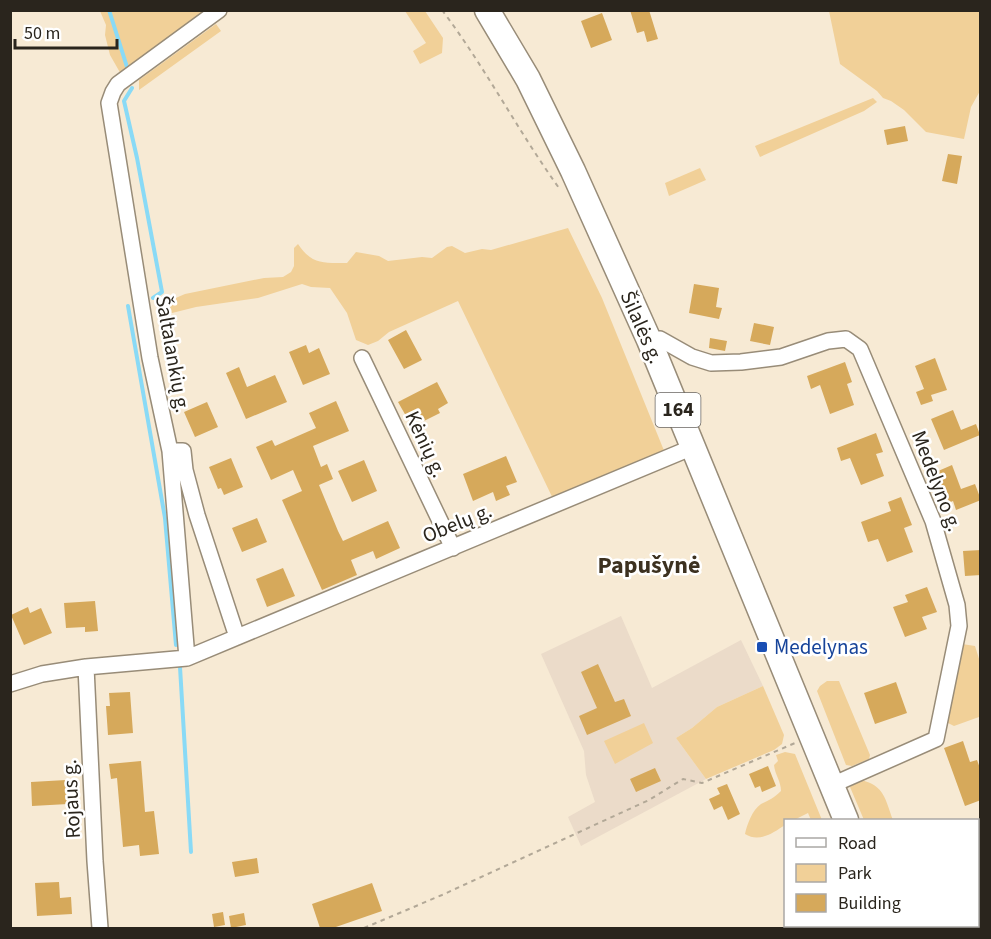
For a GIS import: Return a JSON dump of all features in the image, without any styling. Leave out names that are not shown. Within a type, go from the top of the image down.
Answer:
[{"type":"main road","name":"Šilalės g.","points":[[487,10],[528,79],[573,171],[649,340],[693,447],[799,738],[832,785],[846,819]]},
{"type":"street","name":"Šaltalankių g.","points":[[187,658],[170,451],[150,358],[109,103],[118,84],[219,10]]},
{"type":"street","name":"Medelyno g.","points":[[649,340],[660,339],[692,357],[719,363],[781,357],[828,341],[846,339],[860,350],[933,521],[957,605],[959,626],[936,739],[832,785]]},
{"type":"street","name":"Kėnių g.","points":[[362,358],[453,548]]},
{"type":"street","name":"Obelų g.","points":[[187,658],[693,447]]},
{"type":"street","points":[[170,451],[183,450],[185,470],[197,515],[237,637]]},
{"type":"street","points":[[10,684],[42,674],[86,667],[187,658]]},
{"type":"street","name":"Rojaus g.","points":[[86,667],[100,928]]},
{"type":"path","points":[[442,10],[493,86],[528,145],[559,188]]},
{"type":"path","points":[[363,928],[453,890],[639,805],[683,779],[702,783],[799,738]]},
{"type":"shaded area","points":[[621,616],[652,688],[741,640],[763,686],[717,707],[676,738],[706,779],[581,846],[568,817],[595,802],[586,775],[584,751],[541,654]]},
{"type":"green space","points":[[100,11],[211,11],[122,76],[110,55],[105,35],[106,25]]},
{"type":"green space","points":[[405,11],[425,11],[443,38],[442,53],[420,64],[413,51],[426,43]]},
{"type":"green space","points":[[829,11],[980,11],[980,91],[971,107],[964,139],[926,132],[904,110],[883,98],[840,64]]},
{"type":"green space","points":[[216,24],[221,31],[139,90],[139,80]]},
{"type":"green space","points":[[873,98],[877,102],[864,111],[760,157],[755,146]]},
{"type":"green space","points":[[700,168],[706,180],[669,196],[665,183]]},
{"type":"green space","points":[[568,228],[602,298],[667,458],[556,505],[458,301],[389,332],[378,341],[368,345],[356,340],[347,313],[330,288],[302,284],[258,298],[172,313],[165,312],[164,303],[185,294],[264,278],[283,277],[291,272],[294,266],[294,248],[298,244],[308,256],[325,263],[347,263],[356,252],[379,256],[388,261],[432,258],[452,246],[465,253],[482,249],[491,250]]},
{"type":"green space","points":[[962,644],[975,646],[980,662],[980,714],[979,717],[954,726],[946,722]]},
{"type":"green space","points":[[827,681],[839,681],[870,755],[869,759],[852,766],[846,765],[817,691]]},
{"type":"green space","points":[[763,686],[784,735],[782,744],[774,750],[706,779],[676,738],[717,707]]},
{"type":"green space","points":[[644,723],[653,743],[615,764],[604,741]]},
{"type":"green space","points":[[785,752],[795,754],[822,819],[811,819],[808,813],[796,819],[784,819],[784,826],[776,831],[766,836],[750,837],[745,834],[755,810],[781,791],[774,765],[778,761],[776,755]]},
{"type":"green space","points":[[861,780],[875,786],[883,794],[893,819],[864,819],[850,787]]},
{"type":"green space","points":[[980,873],[980,928],[927,928],[979,927]]},
{"type":"building","points":[[630,10],[649,10],[658,39],[647,42],[644,31],[637,33]]},
{"type":"building","points":[[602,13],[612,40],[591,48],[581,21]]},
{"type":"building","points":[[905,126],[908,141],[887,145],[884,130]]},
{"type":"building","points":[[948,154],[962,156],[957,184],[942,181]]},
{"type":"building","points":[[694,284],[719,288],[716,307],[722,308],[719,319],[689,313]]},
{"type":"building","points":[[754,323],[774,327],[770,345],[750,341]]},
{"type":"building","points":[[406,330],[422,360],[404,369],[388,340]]},
{"type":"building","points":[[710,338],[727,341],[725,351],[709,348]]},
{"type":"building","points":[[306,345],[309,353],[319,348],[330,374],[303,385],[289,352]]},
{"type":"building","points":[[935,358],[947,390],[931,395],[933,401],[921,405],[916,392],[924,389],[915,366]]},
{"type":"building","points":[[845,362],[852,382],[847,384],[854,405],[830,414],[820,385],[811,389],[807,376]]},
{"type":"building","points":[[239,367],[247,387],[275,375],[287,402],[246,419],[226,373]]},
{"type":"building","points":[[437,382],[448,403],[438,409],[440,413],[422,422],[420,418],[410,423],[398,402]]},
{"type":"building","points":[[336,401],[349,431],[313,446],[321,467],[327,464],[333,479],[319,485],[338,531],[343,541],[388,521],[400,548],[376,559],[373,551],[351,560],[357,575],[322,590],[282,500],[302,491],[293,470],[271,480],[256,447],[272,440],[275,446],[316,428],[309,413]]},
{"type":"building","points":[[207,402],[218,427],[195,437],[184,412]]},
{"type":"building","points":[[953,410],[961,430],[976,424],[980,435],[944,450],[931,419]]},
{"type":"building","points":[[876,433],[883,452],[876,454],[884,476],[861,485],[850,458],[841,461],[837,448]]},
{"type":"building","points":[[506,456],[517,482],[506,486],[510,495],[496,501],[493,492],[473,501],[463,474]]},
{"type":"building","points":[[231,458],[243,487],[224,495],[221,488],[218,489],[209,467]]},
{"type":"building","points":[[364,460],[377,491],[352,502],[338,471]]},
{"type":"building","points":[[952,465],[961,489],[975,484],[981,500],[956,510],[953,501],[941,506],[929,475]]},
{"type":"building","points":[[901,497],[912,525],[904,528],[913,552],[887,562],[878,539],[868,542],[861,522],[891,511],[888,502]]},
{"type":"building","points":[[257,518],[267,542],[242,552],[232,528]]},
{"type":"building","points":[[981,550],[981,575],[965,576],[963,551]]},
{"type":"building","points":[[283,568],[295,596],[267,607],[256,579]]},
{"type":"building","points":[[927,587],[937,612],[922,617],[927,629],[905,637],[893,607],[908,602],[905,595]]},
{"type":"building","points":[[95,601],[98,631],[85,632],[85,627],[66,628],[64,603]]},
{"type":"building","points":[[28,607],[30,613],[41,608],[52,633],[24,645],[11,615]]},
{"type":"building","points":[[598,664],[615,702],[624,699],[631,716],[587,735],[579,716],[597,708],[581,672]]},
{"type":"building","points":[[896,682],[907,713],[875,724],[864,693]]},
{"type":"building","points":[[130,692],[133,733],[108,735],[106,706],[110,706],[109,693]]},
{"type":"building","points":[[963,741],[970,762],[977,760],[981,771],[981,800],[965,806],[944,748]]},
{"type":"building","points":[[141,761],[145,812],[154,811],[159,854],[140,856],[139,845],[123,847],[117,778],[111,779],[109,764]]},
{"type":"building","points":[[768,766],[776,786],[762,792],[760,786],[755,788],[749,774]]},
{"type":"building","points":[[655,768],[661,781],[636,792],[630,779]]},
{"type":"building","points":[[66,780],[68,804],[32,806],[31,782]]},
{"type":"building","points":[[727,784],[740,814],[728,820],[722,806],[714,810],[709,799],[720,794],[717,788]]},
{"type":"building","points":[[257,858],[259,873],[235,877],[232,862]]},
{"type":"building","points":[[59,882],[60,898],[71,897],[72,914],[37,916],[35,883]]},
{"type":"building","points":[[372,883],[382,911],[333,928],[320,928],[312,904]]},
{"type":"building","points":[[223,912],[225,925],[214,927],[212,914]]},
{"type":"building","points":[[244,913],[246,925],[231,928],[229,916]]},
{"type":"waterway","points":[[109,10],[127,67]]},
{"type":"waterway","points":[[132,88],[124,101],[162,292],[153,298]]},
{"type":"waterway","points":[[128,306],[165,518],[176,645]]},
{"type":"waterway","points":[[180,667],[191,852]]},
{"type":"place","name":"Medelynas","points":[[762,647]]},
{"type":"district","name":"Papušynė","points":[[649,565]]}]
